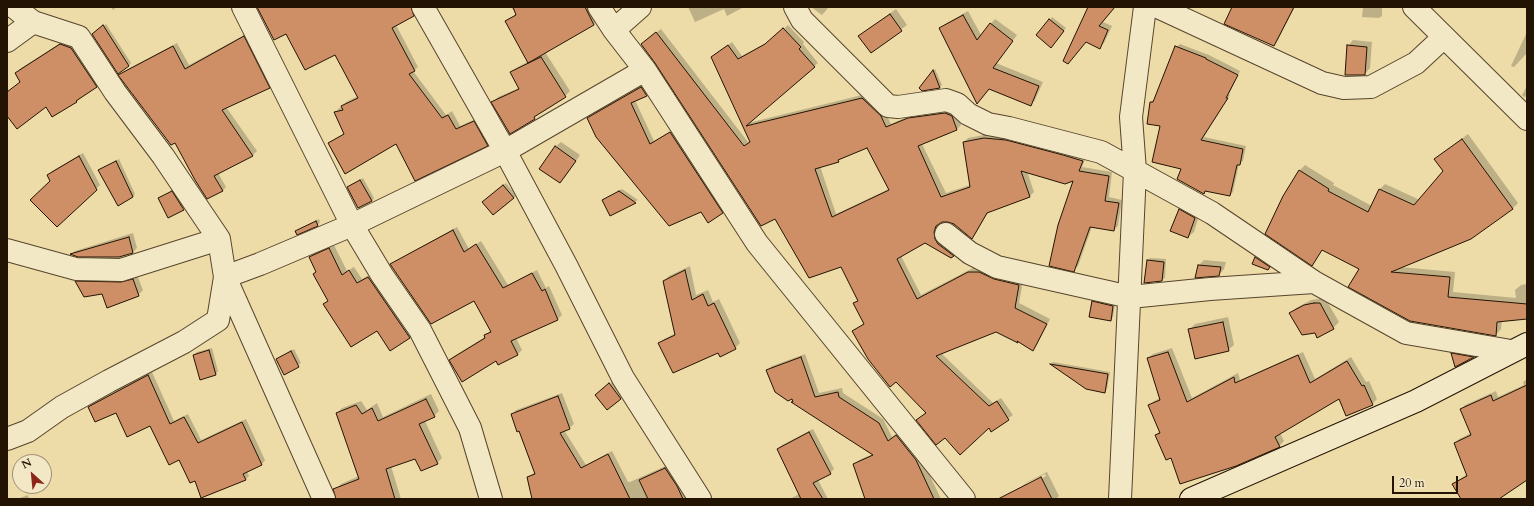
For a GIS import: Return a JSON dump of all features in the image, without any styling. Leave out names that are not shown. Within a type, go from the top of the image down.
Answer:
[{"type":"street","points":[[14,7],[33,22],[79,37],[115,92],[162,156],[218,239],[225,277],[324,499]]},
{"type":"street","points":[[243,7],[352,224],[382,276],[420,330],[470,428],[491,499]]},
{"type":"street","points":[[423,7],[505,151],[566,265],[622,378],[700,499]]},
{"type":"street","points":[[599,7],[614,30],[646,70],[756,243],[964,499]]},
{"type":"street","points":[[614,30],[640,7]]},
{"type":"street","points":[[795,7],[802,20],[888,106],[898,107],[946,100],[957,104],[968,114],[988,124],[1101,152],[1212,213],[1314,282],[1406,333],[1519,348]]},
{"type":"street","points":[[1120,499],[1135,171],[1131,117],[1145,7]]},
{"type":"street","points":[[1158,7],[1322,83],[1344,88],[1371,87],[1416,62],[1444,37]]},
{"type":"street","points":[[1414,7],[1527,119]]},
{"type":"street","points":[[7,41],[33,22]]},
{"type":"street","points":[[225,277],[260,264],[352,224],[505,151],[646,70]]},
{"type":"street","points":[[946,234],[970,253],[997,267],[1130,297],[1210,289],[1314,282]]},
{"type":"street","points":[[7,250],[76,269],[121,270],[218,239]]},
{"type":"street","points":[[7,439],[28,432],[62,407],[184,342],[218,320],[225,277]]},
{"type":"street","points":[[1191,499],[1416,401],[1519,348]]},
{"type":"building","points":[[257,7],[411,7],[414,16],[392,28],[415,71],[409,74],[442,118],[448,115],[456,129],[474,121],[488,146],[415,181],[396,144],[345,174],[328,143],[344,134],[334,112],[343,110],[341,106],[358,98],[335,55],[305,70],[286,34],[274,40]]},
{"type":"building","points":[[513,7],[585,7],[594,25],[528,63],[505,21],[516,15]]},
{"type":"building","points":[[1088,7],[1115,7],[1099,26],[1108,30],[1100,49],[1086,42],[1068,64],[1063,61]]},
{"type":"building","points":[[1232,7],[1294,7],[1274,46],[1224,24]]},
{"type":"building","points":[[890,14],[902,31],[871,53],[858,36]]},
{"type":"building","points":[[963,15],[977,40],[990,23],[1013,41],[993,68],[1039,86],[1031,106],[989,89],[977,104],[939,28]]},
{"type":"building","points":[[1049,19],[1064,31],[1051,48],[1036,35]]},
{"type":"building","points":[[103,25],[129,66],[118,74],[92,34]]},
{"type":"building","points":[[783,28],[801,47],[799,49],[815,67],[746,126],[862,98],[881,116],[886,127],[908,118],[945,113],[952,116],[957,130],[918,146],[941,197],[970,187],[963,142],[984,138],[1006,140],[1083,161],[1079,171],[1109,176],[1105,201],[1119,203],[1114,231],[1090,227],[1074,272],[1049,266],[1058,225],[1073,181],[1065,184],[1021,171],[1030,197],[987,213],[972,239],[954,224],[942,222],[936,226],[934,232],[935,239],[938,244],[954,256],[951,258],[925,243],[897,259],[917,299],[968,272],[979,272],[994,279],[1019,285],[1015,308],[1047,324],[1033,351],[1017,341],[1018,343],[996,332],[936,356],[989,406],[997,401],[1009,420],[991,432],[989,428],[960,455],[945,438],[936,445],[916,420],[926,413],[896,382],[890,387],[868,359],[852,331],[864,324],[853,303],[858,301],[841,267],[809,278],[775,219],[761,226],[655,63],[641,44],[656,32],[744,146],[750,142],[711,57],[728,45],[738,59],[765,44]],"holes":[[[867,148],[889,190],[832,217],[815,169],[839,162],[838,160]]]},
{"type":"building","points":[[244,36],[270,88],[222,110],[253,156],[214,176],[223,191],[207,199],[175,143],[171,145],[118,75],[173,46],[185,69]]},
{"type":"building","points":[[60,44],[71,48],[97,87],[76,101],[77,102],[52,117],[46,107],[17,129],[7,116],[7,92],[20,82],[15,73]]},
{"type":"building","points":[[1347,45],[1367,47],[1365,75],[1345,75]]},
{"type":"building","points":[[1175,46],[1206,58],[1238,75],[1226,98],[1228,98],[1201,140],[1243,149],[1240,165],[1237,165],[1230,196],[1205,191],[1204,194],[1177,179],[1181,169],[1152,162],[1160,126],[1147,124],[1150,102],[1153,102]]},
{"type":"building","points":[[541,57],[566,97],[534,117],[535,119],[510,134],[491,102],[519,89],[510,72]]},
{"type":"building","points":[[933,70],[940,88],[922,91],[919,88]]},
{"type":"building","points":[[641,87],[647,96],[631,103],[650,144],[670,132],[723,213],[708,223],[701,212],[669,226],[596,137],[587,118]]},
{"type":"building","points":[[1462,139],[1513,209],[1471,239],[1391,272],[1450,277],[1448,297],[1527,304],[1527,319],[1497,322],[1496,336],[1410,321],[1348,287],[1359,269],[1322,250],[1312,266],[1265,234],[1283,196],[1299,170],[1329,189],[1328,191],[1368,212],[1379,189],[1414,205],[1443,171],[1434,159]]},
{"type":"building","points":[[555,146],[576,161],[560,183],[539,169]]},
{"type":"building","points":[[79,156],[97,190],[57,227],[30,200],[50,181],[47,175]]},
{"type":"building","points":[[116,161],[133,197],[118,206],[98,170]]},
{"type":"building","points":[[360,180],[372,201],[358,208],[347,187]]},
{"type":"building","points":[[503,185],[514,198],[493,215],[482,202]]},
{"type":"building","points":[[172,191],[184,210],[168,218],[158,198]]},
{"type":"building","points":[[619,191],[636,203],[610,216],[602,200]]},
{"type":"building","points":[[1179,209],[1195,218],[1188,238],[1170,231]]},
{"type":"building","points":[[316,221],[318,226],[297,235],[295,231]]},
{"type":"building","points":[[453,230],[464,252],[476,244],[503,288],[532,273],[542,291],[545,289],[558,320],[511,341],[518,355],[498,365],[496,361],[462,382],[449,360],[485,338],[484,335],[491,332],[474,301],[431,324],[390,264]]},
{"type":"building","points":[[129,237],[133,253],[119,257],[78,257],[70,254]]},
{"type":"building","points":[[329,248],[342,275],[349,270],[357,283],[368,277],[410,338],[390,351],[377,331],[351,347],[323,304],[328,301],[313,274],[316,272],[309,257]]},
{"type":"building","points":[[1255,257],[1270,267],[1268,270],[1252,264]]},
{"type":"building","points":[[1147,260],[1164,262],[1162,281],[1144,283]]},
{"type":"building","points":[[1198,265],[1221,267],[1219,276],[1195,278]]},
{"type":"building","points":[[685,270],[692,300],[703,294],[708,306],[714,303],[736,349],[720,357],[718,353],[673,373],[658,343],[675,335],[663,281]]},
{"type":"building","points":[[133,279],[139,296],[107,308],[102,294],[84,297],[75,281],[121,282]]},
{"type":"building","points":[[1092,301],[1113,306],[1111,321],[1089,317]]},
{"type":"building","points":[[1320,303],[1334,329],[1317,338],[1315,333],[1302,335],[1289,313],[1304,305]]},
{"type":"building","points":[[1223,322],[1229,351],[1195,359],[1188,329]]},
{"type":"building","points":[[209,350],[216,375],[200,380],[193,355]]},
{"type":"building","points":[[291,351],[299,367],[284,375],[276,359]]},
{"type":"building","points":[[1168,352],[1187,402],[1234,377],[1235,383],[1298,355],[1310,383],[1347,361],[1362,386],[1364,385],[1373,405],[1346,416],[1339,399],[1275,437],[1280,447],[1236,466],[1180,484],[1171,458],[1166,460],[1155,435],[1160,433],[1148,405],[1160,400],[1147,358]]},
{"type":"building","points":[[1451,353],[1474,357],[1455,367]]},
{"type":"building","points":[[801,357],[815,397],[838,392],[839,397],[879,423],[888,441],[896,435],[916,460],[934,499],[865,499],[853,464],[873,455],[791,402],[793,402],[792,399],[788,401],[775,392],[766,370]]},
{"type":"building","points":[[1050,364],[1108,374],[1105,393],[1086,389]]},
{"type":"building","points":[[148,375],[170,424],[184,417],[198,443],[242,422],[262,465],[243,474],[246,480],[201,498],[195,481],[190,483],[179,460],[169,465],[150,426],[127,437],[116,413],[95,422],[88,407]]},
{"type":"building","points":[[609,383],[621,399],[607,410],[595,395]]},
{"type":"building","points":[[1527,385],[1527,480],[1499,499],[1461,499],[1452,484],[1467,476],[1454,443],[1471,435],[1460,409],[1491,395],[1493,401]]},
{"type":"building","points":[[558,396],[570,429],[560,433],[581,468],[608,454],[630,499],[532,499],[527,477],[535,474],[511,414]]},
{"type":"building","points":[[426,399],[435,417],[419,424],[438,464],[421,471],[415,459],[386,469],[395,499],[336,499],[333,489],[359,479],[336,413],[356,405],[362,414],[372,408],[378,421]]},
{"type":"building","points":[[809,432],[831,474],[813,483],[823,499],[801,499],[777,449]]},
{"type":"building","points":[[665,468],[677,486],[683,499],[648,499],[639,480]]},
{"type":"building","points":[[1041,477],[1052,499],[998,499]]}]
